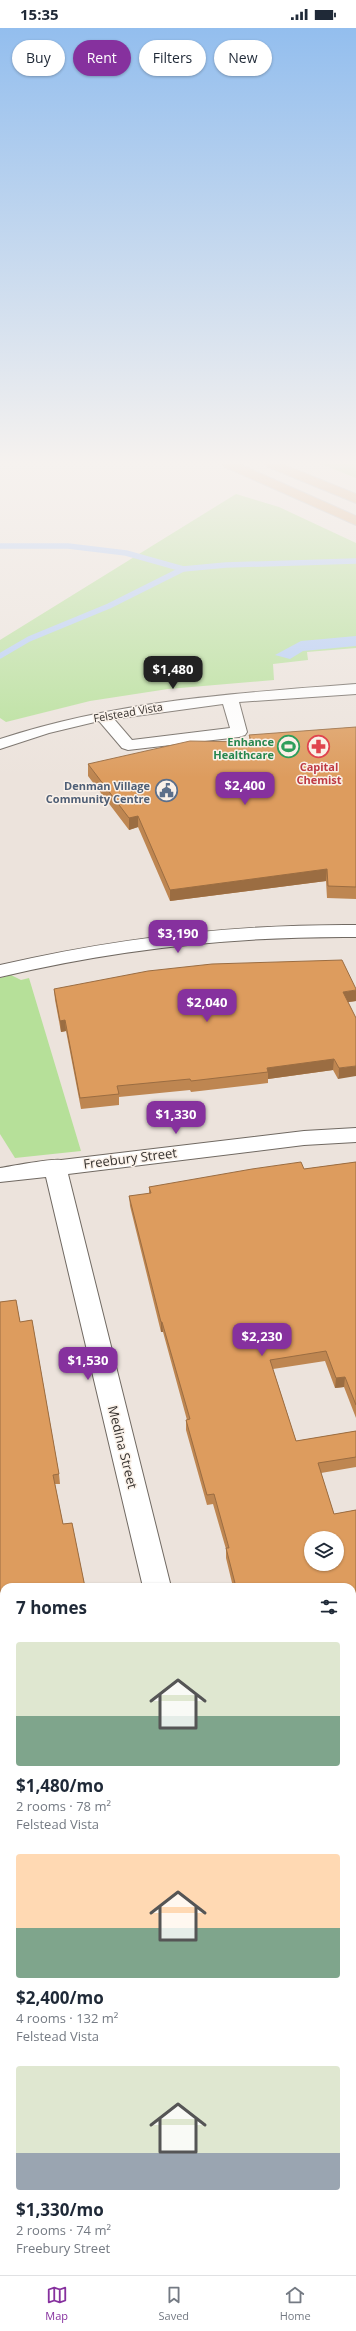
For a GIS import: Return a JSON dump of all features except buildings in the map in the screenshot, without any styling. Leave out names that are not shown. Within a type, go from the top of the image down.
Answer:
[{"type":"street","name":"Felstead Vista","points":[[0,744],[44,729],[133,709],[230,699],[356,689]]},
{"type":"street","points":[[102,716],[128,745],[239,732],[230,699]]},
{"type":"street","points":[[0,971],[44,960],[147,942],[234,933],[356,930]]},
{"type":"street","name":"Freebury Street","points":[[0,1175],[55,1166],[304,1138],[356,1135]]},
{"type":"street","name":"Medina Street","points":[[55,1166],[156,1583]]},
{"type":"green space","points":[[115,569],[356,569],[356,648],[307,652],[308,660],[273,664],[274,680],[168,689],[90,701],[6,722],[0,718],[0,640]]},
{"type":"green space","points":[[11,975],[21,980],[29,978],[81,1151],[15,1158],[0,1134],[0,978]]},
{"type":"water","points":[[356,636],[356,646],[303,651],[290,659],[275,655],[301,641]]},
{"type":"waterway","points":[[0,656],[29,639],[109,606],[183,569]]},
{"type":"place","name":"Capital Chemist","points":[[319,746]]},
{"type":"place","name":"Enhance Healthcare","points":[[289,747]]},
{"type":"place","name":"Denman Village Community Centre","points":[[166,791]]}]
